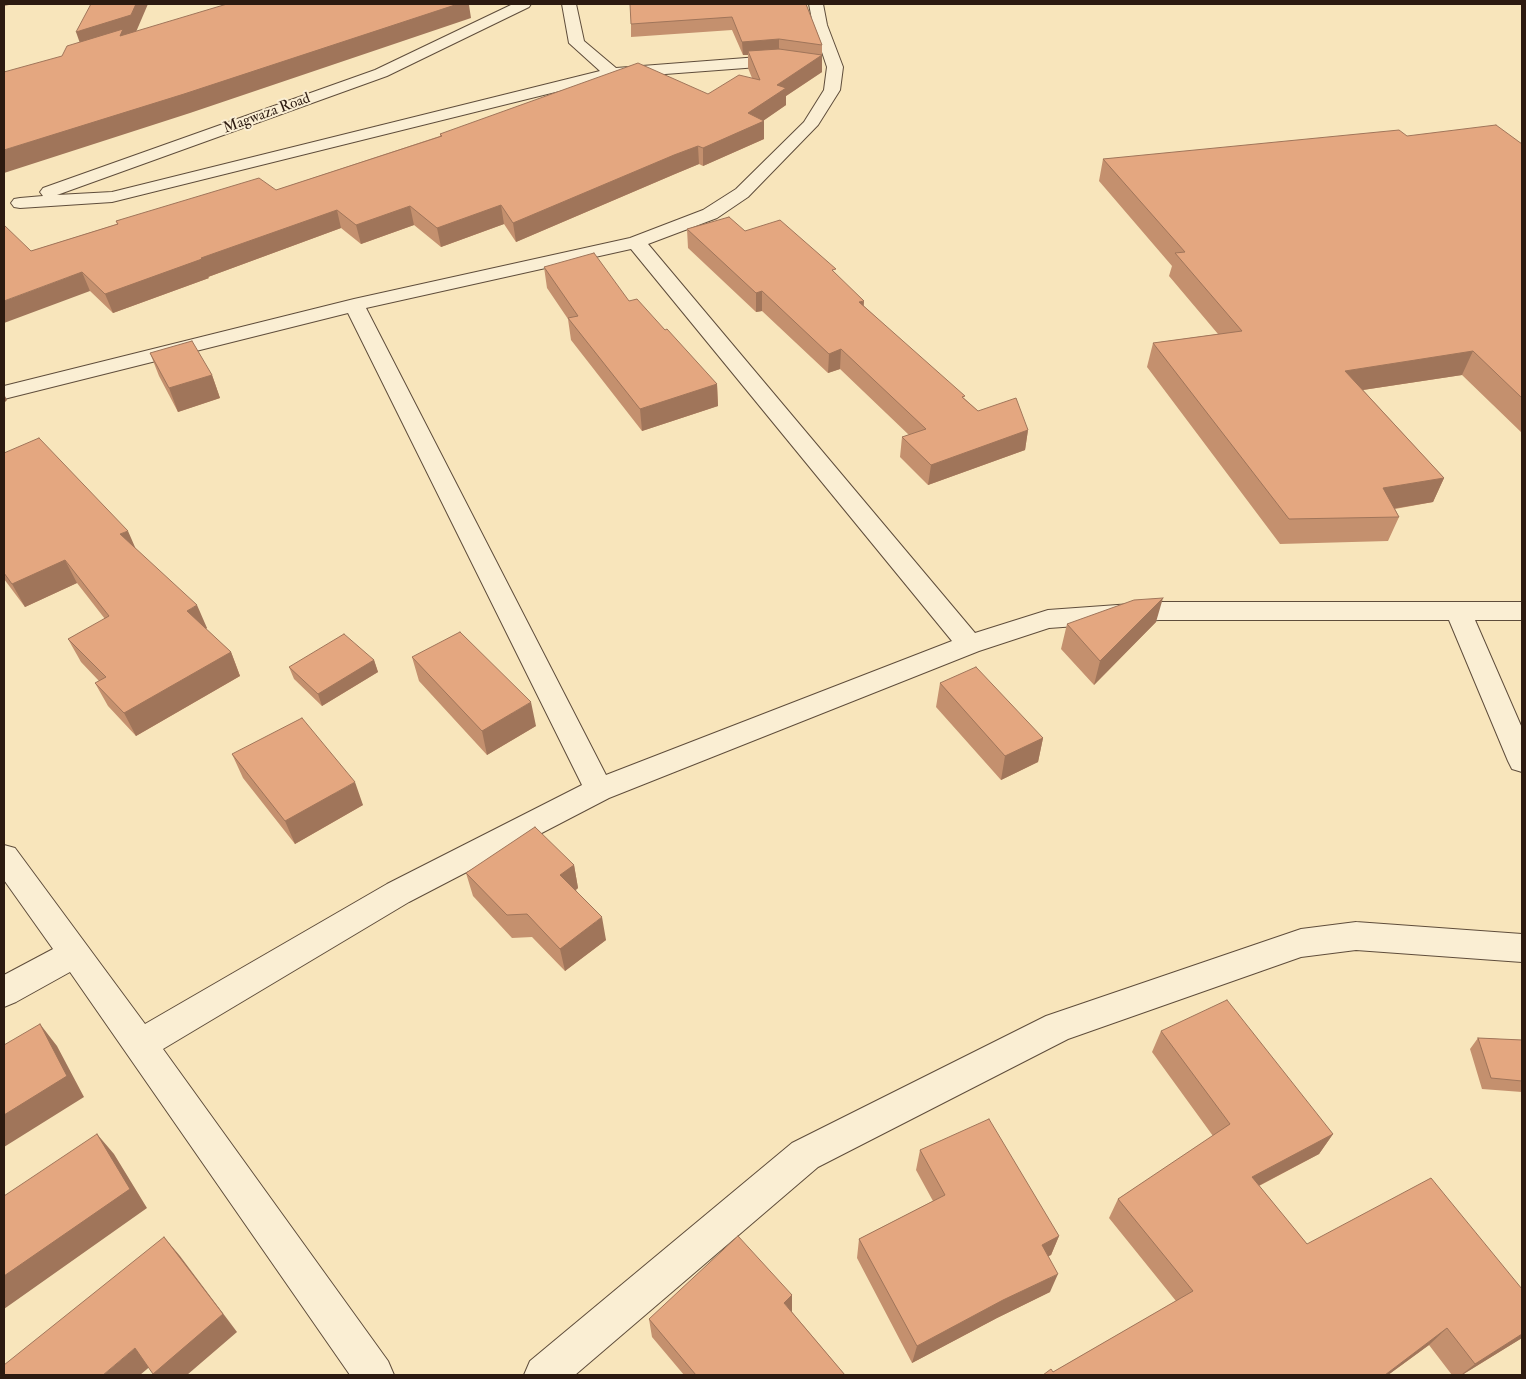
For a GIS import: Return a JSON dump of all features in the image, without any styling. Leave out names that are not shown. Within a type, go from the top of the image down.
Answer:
[{"type":"street","name":"Magwaza Road","points":[[4,208],[381,73],[524,4]]},
{"type":"street","points":[[569,4],[577,43],[612,73]]},
{"type":"street","points":[[4,392],[354,305],[636,242],[710,214],[742,193],[810,125],[832,90],[826,66],[816,4]]},
{"type":"street","points":[[20,202],[112,197],[612,73],[779,59],[798,62]]},
{"type":"street","points":[[636,242],[970,644]]},
{"type":"street","points":[[354,305],[599,790]]},
{"type":"street","points":[[139,1045],[398,893],[599,790],[970,644],[1048,619],[1159,611],[1522,611]]},
{"type":"street","points":[[1459,612],[1522,761]]},
{"type":"street","points":[[4,857],[75,953],[374,1375]]},
{"type":"street","points":[[544,1375],[805,1155],[1058,1028],[1301,943],[1356,936],[1522,948]]},
{"type":"street","points":[[4,992],[75,953]]},
{"type":"building","points":[[91,4],[136,4],[131,15],[76,32]]},
{"type":"building","points":[[227,4],[458,4],[184,94],[4,150],[4,72],[62,56],[67,46],[123,29],[120,36]]},
{"type":"building","points":[[630,4],[806,4],[822,45],[779,39],[742,42],[732,17],[631,24]]},
{"type":"building","points":[[779,49],[822,55],[777,85],[786,88],[748,113],[764,121],[703,148],[698,146],[674,155],[513,223],[501,205],[437,228],[410,206],[356,225],[337,210],[105,294],[82,272],[4,301],[4,225],[31,251],[118,224],[116,221],[259,178],[276,190],[442,136],[440,134],[638,63],[708,94],[739,75],[760,80],[748,51]]},
{"type":"building","points":[[1496,125],[1522,144],[1522,398],[1473,351],[1345,371],[1444,478],[1383,488],[1399,517],[1289,519],[1153,343],[1242,331],[1175,253],[1185,252],[1103,159],[1399,130],[1407,136]]},
{"type":"building","points":[[729,217],[745,231],[780,220],[836,269],[832,270],[864,301],[859,302],[965,396],[962,397],[978,411],[1016,398],[1028,430],[931,465],[902,437],[926,429],[841,349],[829,354],[762,291],[756,293],[687,229]]},
{"type":"building","points":[[594,253],[629,301],[637,299],[717,384],[640,409],[568,318],[578,316],[544,267]]},
{"type":"building","points":[[192,341],[212,375],[169,388],[150,353]]},
{"type":"building","points":[[39,438],[128,531],[120,534],[197,605],[187,611],[231,652],[124,713],[95,683],[106,677],[68,639],[109,616],[65,560],[12,584],[4,573],[4,453]]},
{"type":"building","points":[[1163,598],[1100,661],[1067,624],[1134,600]]},
{"type":"building","points":[[460,632],[531,702],[482,731],[412,657]]},
{"type":"building","points":[[344,634],[374,660],[318,694],[289,667]]},
{"type":"building","points":[[976,667],[1043,738],[1005,756],[940,683]]},
{"type":"building","points":[[302,718],[355,782],[285,821],[232,754]]},
{"type":"building","points":[[535,827],[574,865],[560,875],[602,917],[560,949],[527,914],[507,915],[466,873]]},
{"type":"building","points":[[1227,1000],[1333,1134],[1252,1177],[1307,1244],[1431,1178],[1522,1289],[1522,1334],[1475,1364],[1447,1328],[1385,1375],[1043,1375],[1051,1369],[1053,1372],[1193,1291],[1118,1199],[1230,1124],[1161,1031]]},
{"type":"building","points":[[40,1024],[67,1076],[4,1115],[4,1045]]},
{"type":"building","points":[[1478,1038],[1522,1040],[1522,1081],[1491,1078]]},
{"type":"building","points":[[989,1119],[1059,1236],[1042,1245],[1058,1274],[1003,1300],[917,1346],[859,1239],[945,1195],[920,1150]]},
{"type":"building","points":[[97,1134],[130,1189],[4,1276],[4,1196]]},
{"type":"building","points":[[738,1236],[792,1295],[784,1303],[845,1375],[696,1375],[649,1319]]},
{"type":"building","points":[[164,1237],[223,1314],[153,1374],[135,1348],[103,1375],[4,1375],[4,1365]]}]
